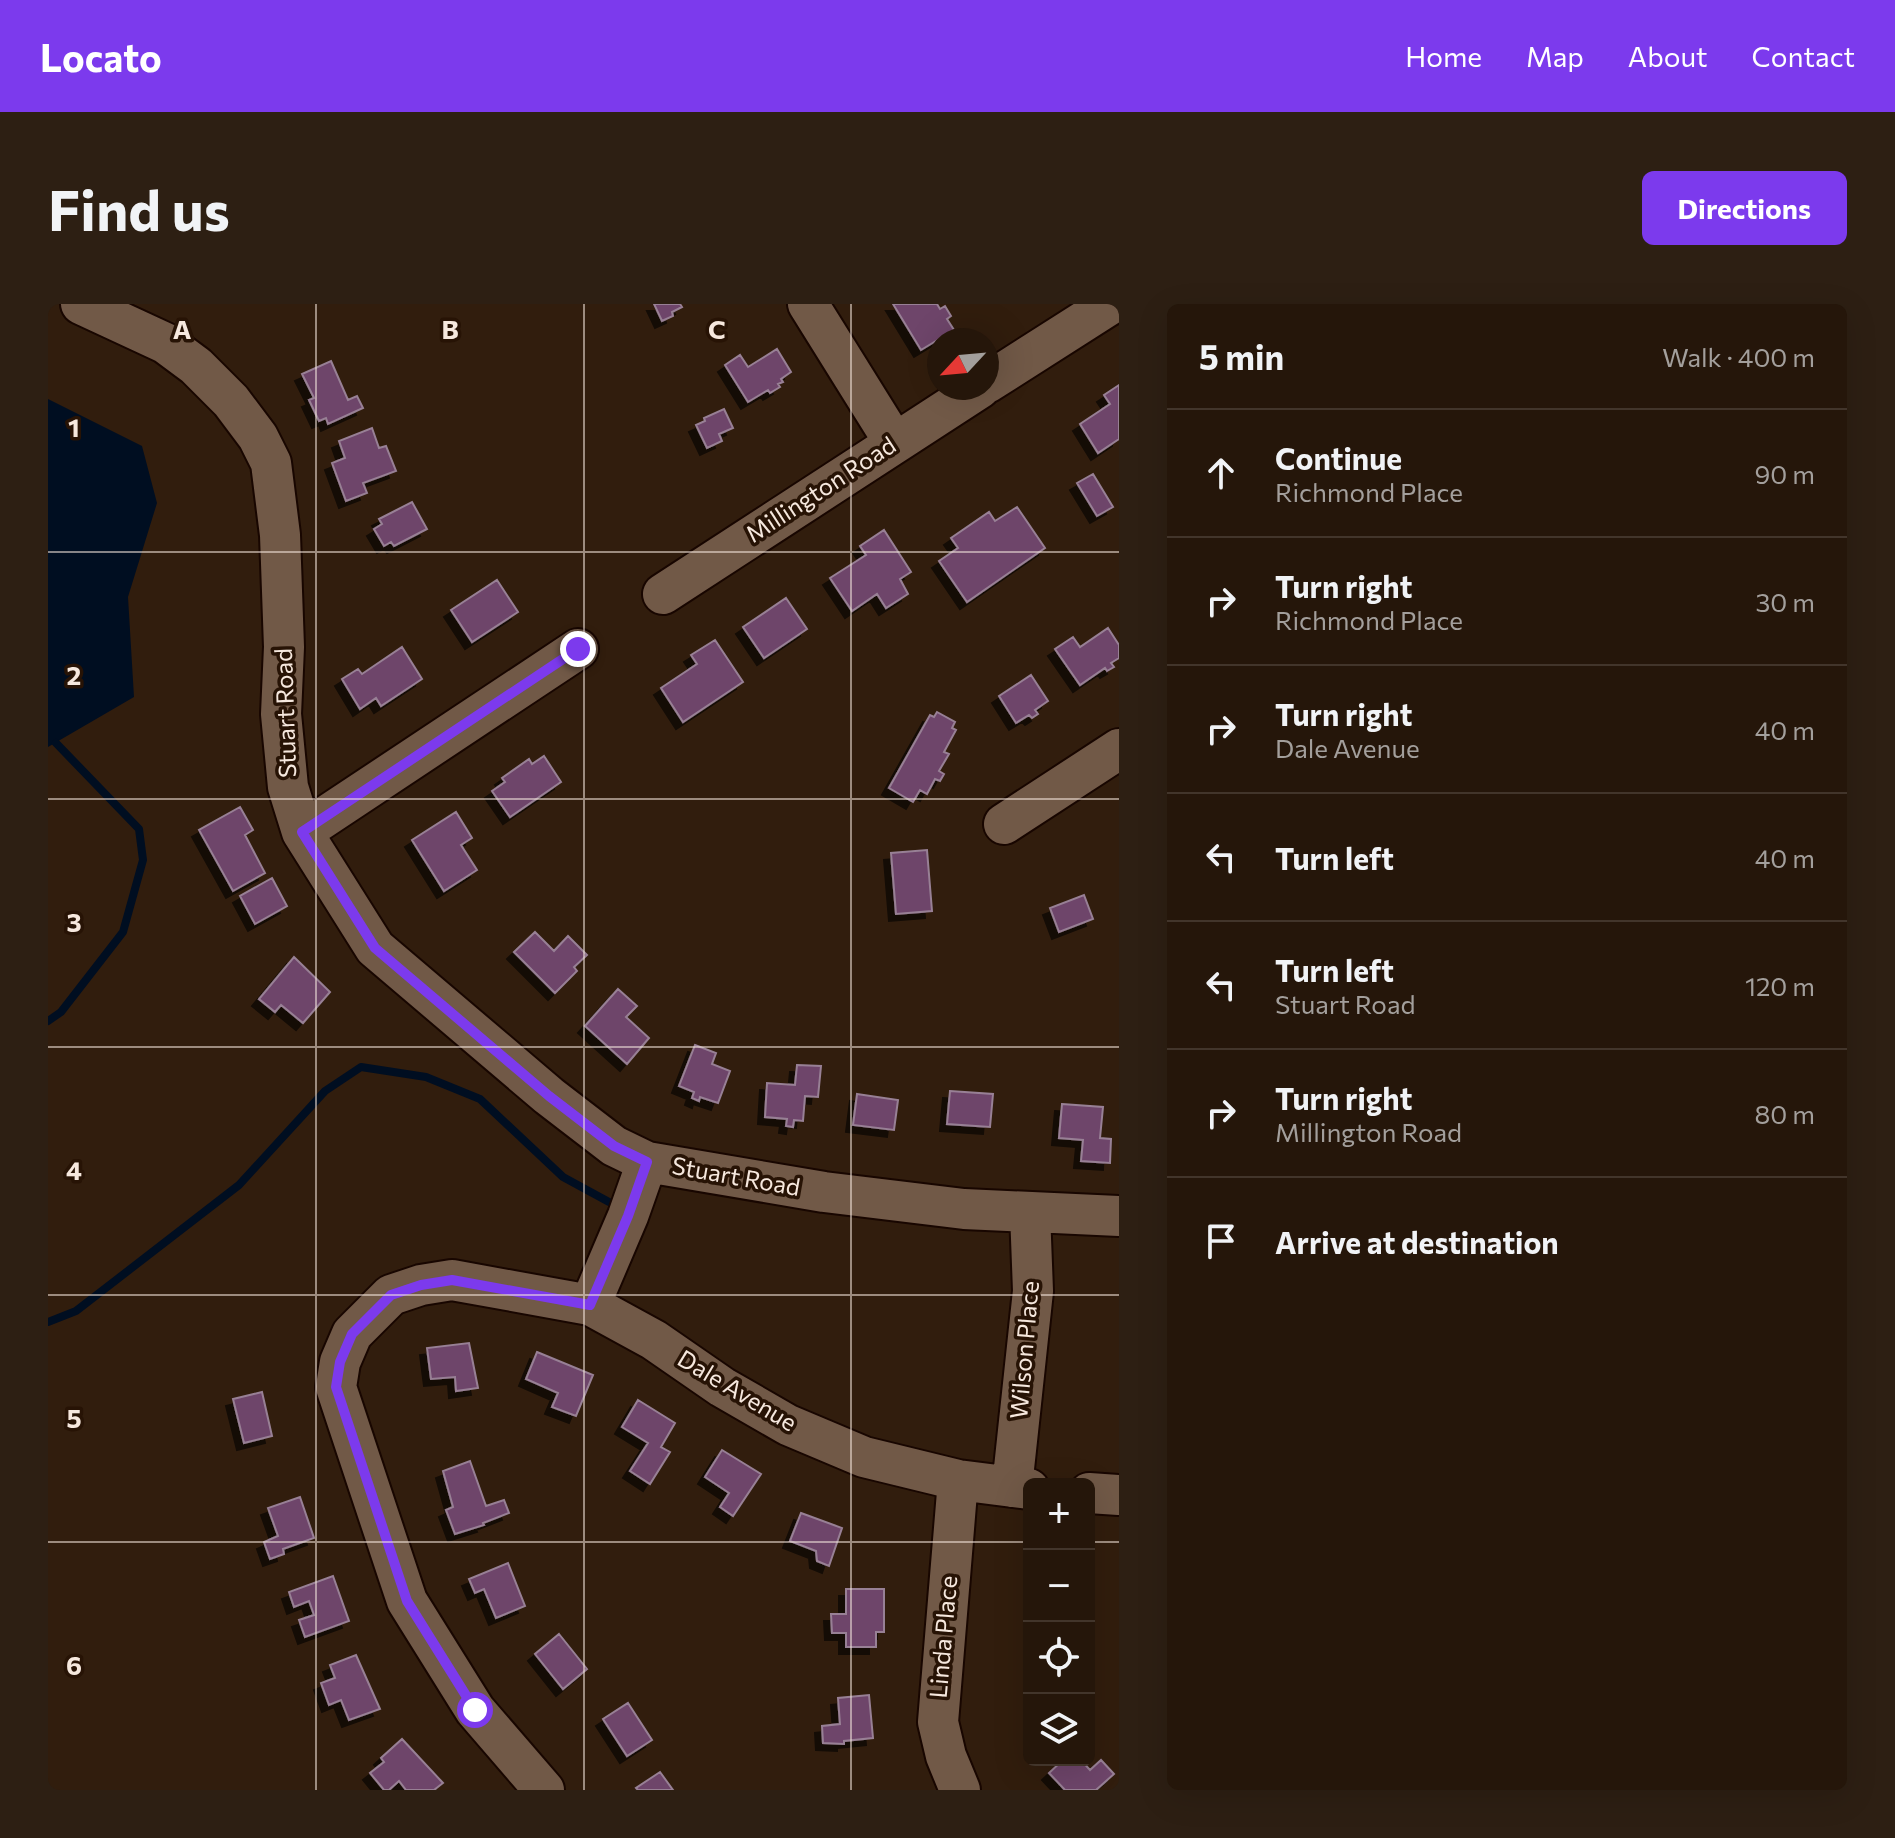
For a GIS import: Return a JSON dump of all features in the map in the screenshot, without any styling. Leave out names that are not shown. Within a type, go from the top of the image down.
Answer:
[{"type":"street","name":"Stuart Road","points":[[81,304],[165,343],[196,366],[231,401],[258,437],[271,463],[280,535],[284,647],[281,714],[288,787],[302,832],[375,948],[549,1096],[614,1146],[647,1162],[824,1192],[964,1209],[1119,1216]]},
{"type":"street","points":[[808,304],[894,442]]},
{"type":"street","points":[[999,375],[1111,304]]},
{"type":"street","name":"Millington Road","points":[[663,594],[961,400]]},
{"type":"street","points":[[302,832],[578,649]]},
{"type":"street","points":[[1004,824],[1119,749]]},
{"type":"street","points":[[590,1305],[647,1162]]},
{"type":"street","name":"Wilson Place","points":[[1020,1488],[1033,1291],[1030,1212]]},
{"type":"street","name":"Dale Avenue","points":[[544,1790],[475,1710],[407,1601],[336,1387],[340,1362],[352,1334],[391,1295],[421,1285],[452,1280],[590,1305],[654,1340],[722,1387],[788,1425],[864,1457],[958,1480],[1020,1488]]},
{"type":"street","name":"Linda Place","points":[[958,1480],[938,1722],[946,1756],[960,1790]]},
{"type":"street","points":[[1095,1493],[1119,1495]]},
{"type":"water","points":[[48,399],[142,446],[157,503],[128,597],[134,697],[48,747]]},
{"type":"building","points":[[654,304],[680,304],[682,307],[662,321]]},
{"type":"building","points":[[893,304],[937,304],[940,309],[945,306],[951,316],[947,319],[953,328],[927,328],[927,346],[921,350]]},
{"type":"building","points":[[777,349],[791,372],[781,379],[780,387],[748,402],[725,365],[740,355],[748,367]]},
{"type":"building","points":[[331,361],[348,400],[357,396],[363,408],[328,424],[326,418],[319,421],[309,400],[314,398],[302,374]]},
{"type":"building","points":[[1119,385],[1119,439],[1098,453],[1080,424],[1110,404],[1104,395]]},
{"type":"building","points":[[724,409],[733,428],[719,434],[722,441],[707,448],[696,425]]},
{"type":"building","points":[[372,428],[379,448],[386,446],[396,471],[363,483],[367,493],[346,501],[332,463],[345,458],[339,441]]},
{"type":"building","points":[[1093,474],[1113,507],[1097,516],[1077,483]]},
{"type":"building","points":[[412,502],[427,529],[394,546],[391,542],[384,546],[374,529],[382,524],[379,519]]},
{"type":"building","points":[[1017,507],[1045,548],[967,602],[939,561],[958,548],[951,538],[989,512],[995,521]]},
{"type":"building","points":[[884,530],[911,572],[900,579],[908,594],[886,608],[877,594],[852,611],[830,578],[866,555],[860,546]]},
{"type":"building","points":[[497,580],[518,612],[472,642],[451,610]]},
{"type":"building","points":[[786,598],[807,629],[764,658],[743,627]]},
{"type":"building","points":[[1108,628],[1119,645],[1119,658],[1111,663],[1114,667],[1107,671],[1105,668],[1080,685],[1055,649],[1073,637],[1080,647]]},
{"type":"building","points":[[715,640],[743,682],[683,722],[661,688],[697,664],[691,655]]},
{"type":"building","points":[[402,647],[422,679],[381,706],[376,698],[360,709],[342,679],[358,669],[362,674]]},
{"type":"building","points":[[1031,675],[1048,701],[1035,710],[1038,714],[1032,718],[1029,715],[1016,723],[999,696]]},
{"type":"building","points":[[937,712],[955,722],[952,728],[956,730],[944,752],[949,754],[939,771],[944,774],[940,781],[935,779],[927,794],[920,790],[913,802],[889,788],[930,715],[934,717]]},
{"type":"building","points":[[544,756],[561,782],[510,817],[492,791],[505,782],[502,778],[529,759],[532,764]]},
{"type":"building","points":[[240,807],[253,830],[245,835],[265,873],[233,891],[199,830]]},
{"type":"building","points":[[456,812],[472,838],[461,845],[477,870],[444,891],[412,840]]},
{"type":"building","points":[[927,850],[932,911],[896,914],[891,853]]},
{"type":"building","points":[[272,878],[287,906],[255,924],[240,896]]},
{"type":"building","points":[[1084,895],[1093,919],[1059,932],[1050,908]]},
{"type":"building","points":[[535,932],[554,951],[568,936],[587,955],[574,967],[577,971],[555,993],[514,952]]},
{"type":"building","points":[[535,932],[554,951],[568,936],[587,955],[574,967],[577,971],[555,993],[514,952]]},
{"type":"building","points":[[294,957],[330,992],[303,1023],[281,1005],[275,1012],[259,999]]},
{"type":"building","points":[[618,989],[637,1006],[626,1017],[649,1038],[627,1064],[585,1026]]},
{"type":"building","points":[[618,989],[637,1006],[626,1017],[649,1038],[627,1064],[585,1026]]},
{"type":"building","points":[[695,1045],[716,1053],[712,1064],[730,1071],[718,1103],[700,1097],[699,1101],[692,1098],[694,1092],[679,1086]]},
{"type":"building","points":[[797,1065],[821,1066],[818,1097],[805,1096],[803,1121],[794,1120],[793,1127],[786,1126],[787,1119],[765,1117],[767,1083],[795,1085]]},
{"type":"building","points":[[950,1091],[993,1094],[990,1127],[947,1124]]},
{"type":"building","points":[[857,1094],[898,1100],[894,1130],[853,1125]]},
{"type":"building","points":[[1062,1104],[1103,1107],[1100,1138],[1111,1139],[1110,1163],[1081,1161],[1083,1140],[1059,1138]]},
{"type":"building","points":[[469,1343],[478,1388],[456,1391],[455,1377],[431,1379],[427,1348]]},
{"type":"building","points":[[537,1352],[593,1375],[576,1416],[552,1407],[558,1393],[526,1379]]},
{"type":"building","points":[[262,1392],[272,1436],[244,1443],[233,1399]]},
{"type":"building","points":[[638,1400],[675,1423],[661,1447],[670,1452],[650,1484],[630,1471],[648,1443],[622,1427]]},
{"type":"building","points":[[722,1450],[761,1474],[733,1516],[720,1507],[729,1493],[705,1477]]},
{"type":"building","points":[[470,1461],[486,1506],[504,1500],[509,1513],[455,1534],[446,1510],[453,1507],[443,1471]]},
{"type":"building","points":[[300,1497],[314,1538],[283,1549],[284,1554],[270,1559],[264,1542],[278,1536],[268,1508]]},
{"type":"building","points":[[801,1513],[842,1528],[829,1566],[817,1561],[816,1551],[790,1541]]},
{"type":"building","points":[[801,1513],[842,1528],[829,1566],[817,1561],[816,1551],[790,1541]]},
{"type":"building","points":[[508,1563],[525,1606],[496,1618],[484,1589],[475,1593],[469,1579]]},
{"type":"building","points":[[333,1576],[349,1621],[305,1637],[299,1620],[314,1615],[309,1601],[294,1607],[289,1592]]},
{"type":"building","points":[[846,1589],[884,1589],[884,1632],[876,1632],[876,1647],[846,1647],[846,1633],[832,1633],[831,1614],[846,1614]]},
{"type":"building","points":[[846,1589],[884,1589],[884,1632],[876,1632],[876,1647],[846,1647],[846,1633],[832,1633],[831,1614],[846,1614]]},
{"type":"building","points":[[559,1634],[587,1669],[563,1689],[535,1654]]},
{"type":"building","points":[[356,1655],[380,1709],[349,1720],[341,1700],[329,1705],[321,1683],[335,1678],[330,1665]]},
{"type":"building","points":[[869,1695],[873,1738],[844,1741],[844,1744],[823,1743],[822,1726],[840,1724],[838,1698]]},
{"type":"building","points":[[628,1703],[652,1740],[627,1756],[603,1719]]},
{"type":"building","points":[[402,1739],[443,1783],[434,1790],[406,1790],[399,1781],[389,1790],[384,1790],[370,1773],[384,1762],[381,1758]]},
{"type":"building","points":[[1101,1760],[1114,1774],[1096,1790],[1065,1790],[1049,1773],[1057,1766],[1086,1766],[1090,1770]]},
{"type":"building","points":[[660,1772],[673,1790],[636,1788]]},
{"type":"waterway","points":[[48,1021],[61,1012],[123,932],[143,860],[139,829],[56,743]]},
{"type":"waterway","points":[[48,1322],[76,1311],[239,1185],[325,1091],[361,1067],[426,1077],[480,1099],[563,1177],[609,1202]]},
{"type":"route","points":[[475,1710],[407,1601],[336,1387],[340,1362],[352,1334],[391,1295],[421,1285],[452,1280],[590,1305],[647,1162],[614,1146],[549,1096],[375,948],[302,832],[578,649]]}]
